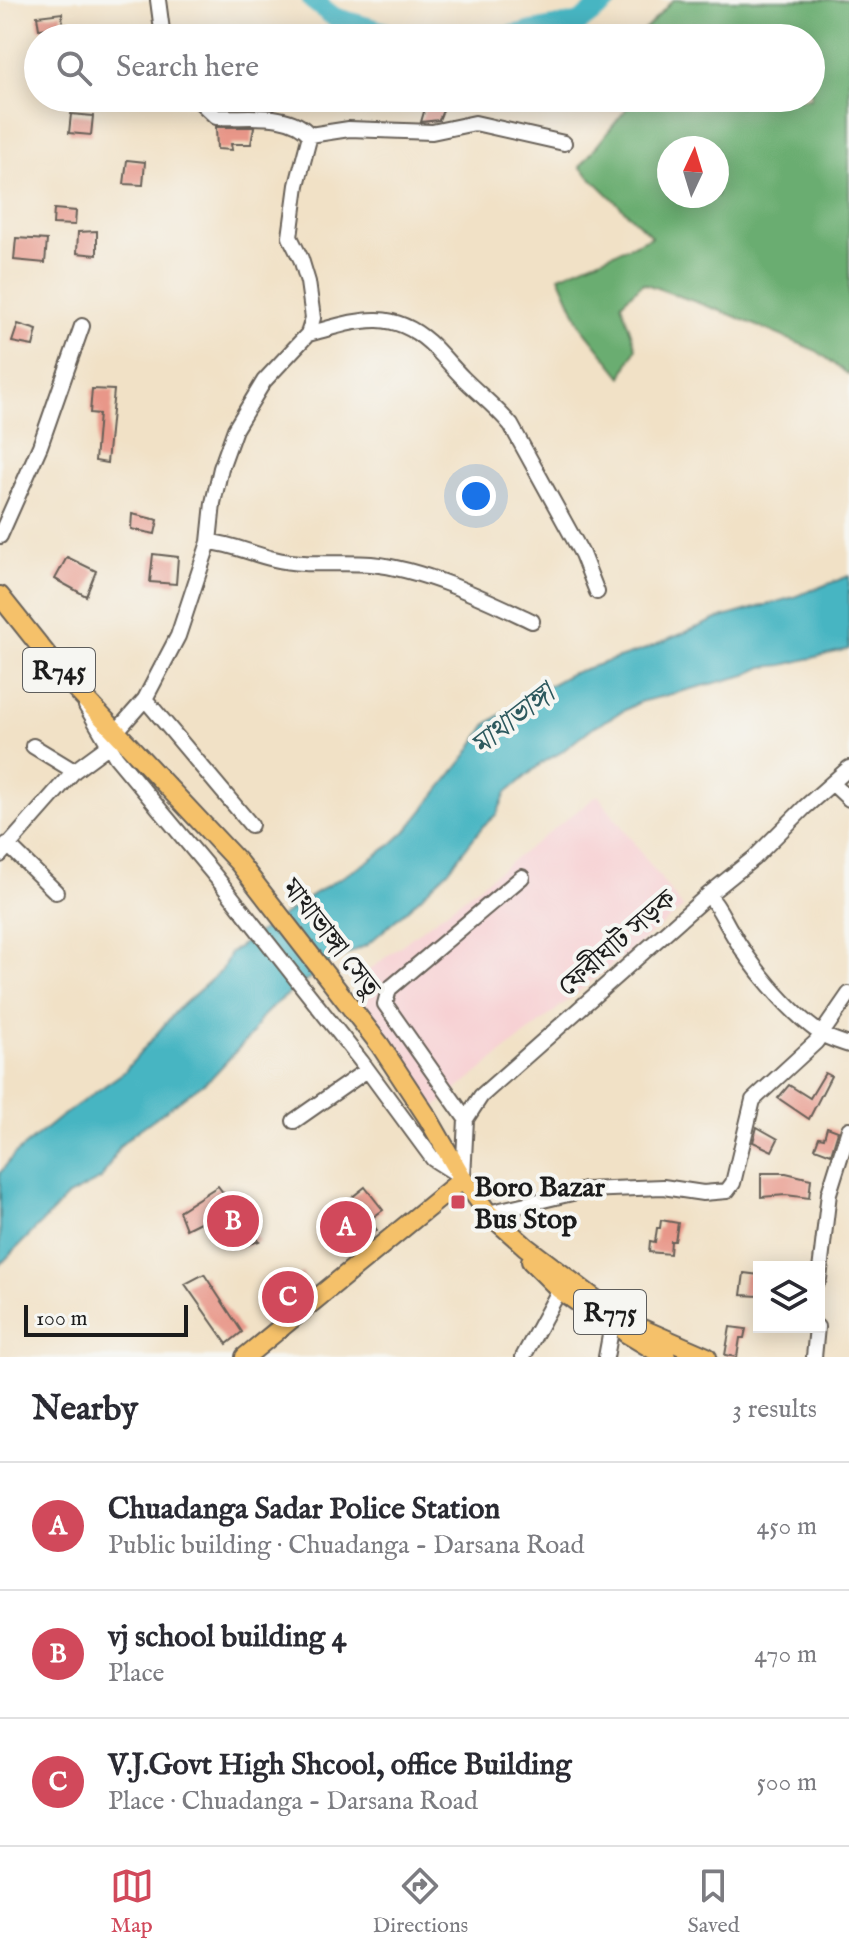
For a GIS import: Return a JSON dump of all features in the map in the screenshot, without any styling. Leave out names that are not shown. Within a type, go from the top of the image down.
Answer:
[{"type":"main road","name":"R745","points":[[0,596],[76,688],[112,739]]},
{"type":"main road","name":"মাথাভাঙ্গা সেতু","points":[[112,739],[239,863],[380,1045]]},
{"type":"main road","name":"R775","points":[[380,1045],[463,1179],[488,1213],[612,1325],[666,1357]]},
{"type":"main road","points":[[245,1357],[463,1179]]},
{"type":"main road","name":"R775","points":[[563,1282],[624,1321],[707,1357]]},
{"type":"street","points":[[158,0],[161,24]]},
{"type":"street","points":[[211,112],[216,117],[287,120],[304,127],[310,135]]},
{"type":"street","points":[[310,135],[349,129],[432,132],[475,123],[564,143]]},
{"type":"street","points":[[56,892],[4,850],[74,771],[112,739],[145,699],[178,636],[209,542],[216,491],[235,429],[264,381],[308,334],[313,318],[308,282],[290,237],[297,185],[310,135]]},
{"type":"street","points":[[308,334],[380,319],[396,320],[407,325],[428,341],[511,425],[570,532],[597,592]]},
{"type":"street","points":[[0,536],[40,446],[82,326]]},
{"type":"street","points":[[209,542],[230,544],[275,560],[329,565],[372,564],[398,570],[453,585],[532,621]]},
{"type":"street","points":[[145,699],[251,825]]},
{"type":"street","points":[[112,739],[433,1159],[463,1179]]},
{"type":"street","points":[[33,746],[74,771]]},
{"type":"street","name":"ফেরীঘাট সড়ক","points":[[466,1119],[481,1096],[511,1068],[754,858],[849,768]]},
{"type":"street","points":[[832,783],[849,799]]},
{"type":"street","points":[[463,1179],[466,1119],[384,999],[389,989],[522,877]]},
{"type":"street","points":[[708,895],[719,907],[755,967],[822,1034],[849,1045]]},
{"type":"street","points":[[488,1213],[585,1190],[663,1187],[703,1193],[727,1191],[733,1183],[753,1100],[822,1034],[849,994]]},
{"type":"street","points":[[294,1121],[364,1066]]},
{"type":"street","points":[[821,1261],[829,1193],[849,1129]]},
{"type":"street","points":[[523,1357],[563,1282]]},
{"type":"street","points":[[606,1357],[612,1325]]},
{"type":"street","points":[[814,1357],[816,1333]]},
{"type":"shaded area","points":[[598,795],[683,908],[434,1108],[352,983]]},
{"type":"green space","points":[[673,0],[849,0],[849,375],[817,351],[729,314],[643,283],[621,303],[636,348],[622,377],[581,326],[559,276],[652,237],[580,167],[624,112],[825,112],[825,24],[650,24]]},
{"type":"water","points":[[849,576],[849,649],[763,667],[746,675],[640,702],[593,727],[543,762],[506,793],[497,814],[483,826],[448,871],[407,910],[367,945],[331,962],[273,1006],[212,1077],[133,1134],[120,1146],[101,1179],[68,1196],[0,1265],[0,1173],[14,1155],[59,1118],[124,1072],[177,1010],[222,970],[230,953],[313,894],[392,844],[407,830],[467,755],[487,724],[570,674],[646,649],[717,619],[794,597]]},
{"type":"building","points":[[62,13],[63,24],[38,24],[37,16]]},
{"type":"building","points":[[424,112],[442,112],[439,120],[421,122]]},
{"type":"building","points":[[71,114],[93,116],[91,135],[69,133]]},
{"type":"building","points":[[216,127],[254,127],[251,144],[231,144],[232,150],[217,149]]},
{"type":"building","points":[[127,160],[145,162],[143,185],[124,184]]},
{"type":"building","points":[[54,209],[76,211],[75,225],[53,224]]},
{"type":"building","points":[[97,231],[97,255],[77,253],[78,232]]},
{"type":"building","points":[[16,238],[47,240],[45,263],[14,260]]},
{"type":"building","points":[[18,324],[37,330],[33,346],[12,342]]},
{"type":"building","points":[[92,389],[114,390],[107,463],[95,461],[99,414],[90,413]]},
{"type":"building","points":[[132,514],[158,520],[155,534],[131,529]]},
{"type":"building","points":[[153,554],[178,557],[176,584],[150,582]]},
{"type":"building","points":[[67,557],[96,571],[86,596],[55,579]]},
{"type":"building","points":[[825,1073],[831,1076],[809,1119],[778,1098],[789,1085],[810,1098]]},
{"type":"building","points":[[757,1127],[778,1139],[772,1151],[753,1142]]},
{"type":"building","points":[[827,1127],[838,1131],[831,1154],[815,1148],[819,1137],[824,1138]]},
{"type":"building","points":[[761,1173],[786,1173],[811,1179],[809,1198],[786,1195],[761,1197]]},
{"type":"building","points":[[218,1186],[259,1241],[238,1248],[216,1214],[186,1229],[179,1211]]},
{"type":"building","points":[[365,1187],[383,1210],[369,1220],[377,1230],[357,1246],[332,1213]]},
{"type":"building","points":[[661,1220],[678,1223],[670,1254],[649,1252],[650,1241],[655,1242]]},
{"type":"building","points":[[302,1273],[311,1288],[274,1318],[264,1304]]},
{"type":"building","points":[[744,1273],[753,1274],[753,1296],[741,1295]]},
{"type":"building","points":[[204,1274],[242,1332],[227,1344],[185,1284]]},
{"type":"building","points":[[730,1327],[746,1329],[744,1338],[740,1338],[737,1357],[725,1355]]},
{"type":"waterway","name":"মাথাভাঙ্গা","points":[[312,0],[334,17],[358,24]]},
{"type":"waterway","name":"মাথাভাঙ্গা","points":[[569,24],[580,22],[609,0]]},
{"type":"place","name":"Boro Bazar Bus Stop","points":[[458,1202]]},
{"type":"place","name":"vj school building 4","points":[[233,1221]]},
{"type":"place","name":"Chuadanga Sadar Police Station","points":[[346,1227]]},
{"type":"place","name":"V.J.Govt High Shcool, office Building","points":[[288,1297]]}]
